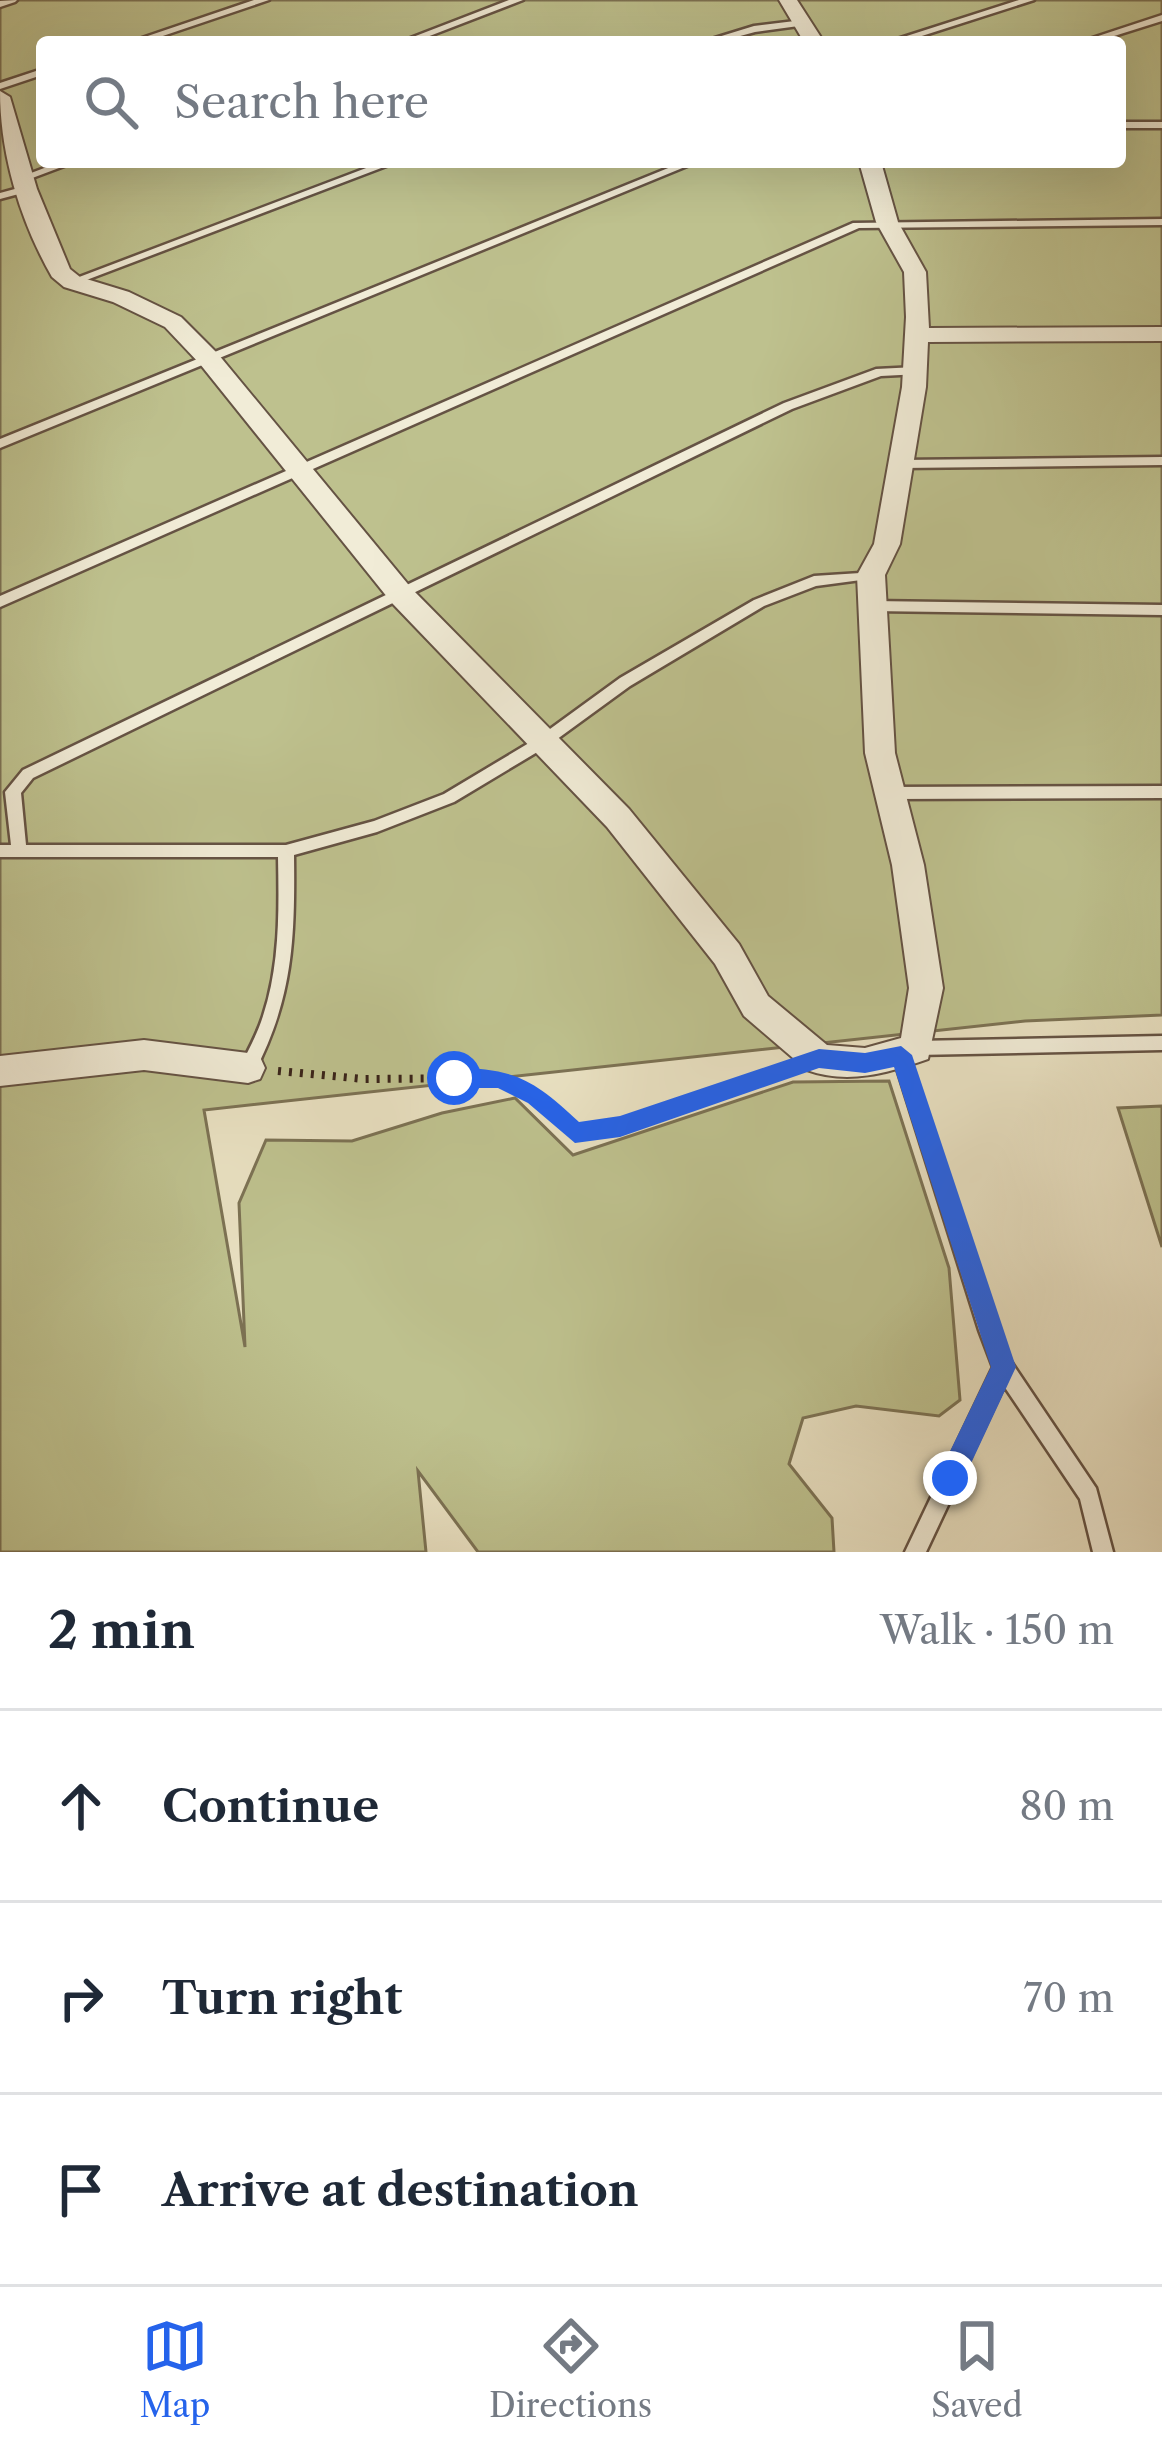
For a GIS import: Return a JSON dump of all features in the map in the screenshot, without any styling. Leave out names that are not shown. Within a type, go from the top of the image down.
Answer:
[{"type":"street","points":[[788,0],[808,33]]},
{"type":"street","points":[[0,98],[25,183],[60,272],[72,282],[121,297],[173,322],[209,359],[402,596],[618,818],[727,953],[756,1006],[819,1059],[865,1063],[908,1052],[926,988],[908,865],[880,753],[871,575],[886,544],[916,371],[915,272],[887,222],[872,168]]},
{"type":"street","points":[[918,335],[1162,334]]},
{"type":"street","points":[[0,1071],[144,1055],[248,1068]]},
{"type":"lane","points":[[0,4],[12,0]]},
{"type":"lane","points":[[153,36],[264,0]]},
{"type":"lane","points":[[421,36],[518,0]]},
{"type":"lane","points":[[912,36],[1029,0]]},
{"type":"lane","points":[[1104,36],[1162,18]]},
{"type":"lane","points":[[727,36],[808,33]]},
{"type":"lane","points":[[0,86],[36,74]]},
{"type":"lane","points":[[1126,125],[1162,125]]},
{"type":"lane","points":[[0,196],[57,168]]},
{"type":"lane","points":[[72,282],[376,168]]},
{"type":"lane","points":[[0,444],[677,168]]},
{"type":"lane","points":[[0,602],[857,225],[1162,222]]},
{"type":"lane","points":[[19,851],[13,792],[28,774],[788,406],[880,372],[916,371]]},
{"type":"lane","points":[[901,464],[1162,461]]},
{"type":"lane","points":[[0,851],[286,850],[377,826],[449,798],[544,741],[625,682],[759,603],[814,581],[871,575]]},
{"type":"lane","points":[[872,606],[1162,610]]},
{"type":"lane","points":[[890,794],[1162,792]]},
{"type":"lane","points":[[248,1068],[269,1032],[284,971],[286,850]]},
{"type":"lane","points":[[1103,1552],[1089,1495],[1004,1367],[908,1052],[1162,1043]]},
{"type":"lane","points":[[915,1552],[1004,1367]]},
{"type":"path","points":[[248,1068],[364,1079],[500,1078],[536,1096],[575,1133],[620,1126],[819,1059]]},
{"type":"green space","points":[[0,0],[1162,0],[1162,1015],[1025,1021],[204,1110],[245,1347],[239,1203],[266,1140],[352,1141],[442,1113],[515,1098],[573,1155],[793,1082],[889,1081],[949,1268],[960,1400],[939,1416],[856,1406],[803,1418],[789,1464],[832,1518],[834,1552],[478,1552],[418,1471],[426,1552],[0,1552]]},
{"type":"green space","points":[[1162,1106],[1162,1247],[1118,1108]]},
{"type":"route","points":[[454,1078],[500,1078],[536,1096],[575,1133],[620,1126],[819,1059],[865,1063],[901,1055],[1004,1367],[950,1478]]}]
